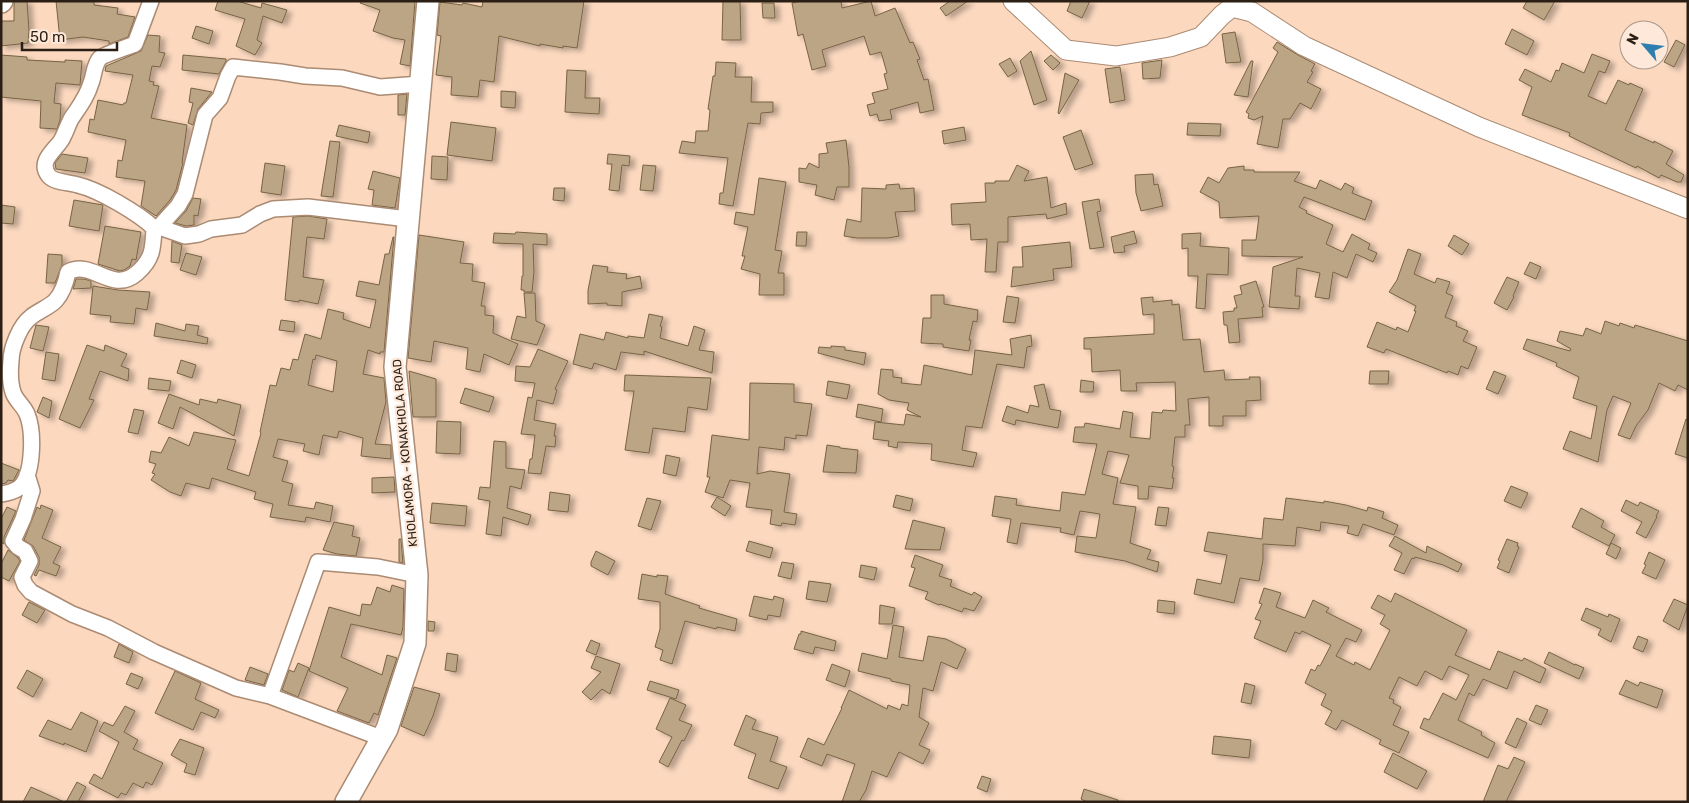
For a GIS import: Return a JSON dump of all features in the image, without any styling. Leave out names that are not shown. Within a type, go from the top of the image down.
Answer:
[{"type":"main road","name":"KHOLAMORA - KONAKHOLA ROAD","points":[[346,802],[386,729],[414,643],[417,575],[395,367],[428,1]]},
{"type":"street","points":[[151,1],[135,44],[101,58],[97,63],[92,83],[82,105],[70,121],[62,140],[51,151],[47,160],[46,168],[49,176],[55,180],[85,186],[142,217],[156,227],[184,236],[199,234],[211,229],[242,225],[260,214],[274,209],[308,207],[408,219]]},
{"type":"street","points":[[1013,1],[1066,50],[1116,56],[1170,48],[1201,36],[1231,4],[1252,12],[1304,46],[1479,127],[1688,209]]},
{"type":"street","points":[[1,494],[11,493],[21,487],[27,476],[31,451],[28,416],[13,394],[11,359],[16,339],[29,318],[56,301],[63,289],[68,272],[75,268],[86,269],[112,280],[124,280],[132,278],[144,267],[153,253],[156,227],[178,206],[185,194],[205,116],[220,98],[233,67],[305,76],[342,78],[380,87],[421,84]]},
{"type":"street","points":[[27,476],[32,491],[23,519],[13,541],[26,552],[30,561],[22,577],[30,592],[72,614],[108,628],[154,652],[236,688],[270,696],[381,738]]},
{"type":"street","points":[[270,696],[318,562],[378,567],[417,575]]},
{"type":"building","points":[[14,1],[27,1],[28,43],[1,46],[1,21],[14,21]]},
{"type":"building","points":[[56,1],[94,1],[94,5],[118,8],[117,14],[135,17],[128,37],[109,44],[109,41],[83,37],[60,40]]},
{"type":"building","points":[[218,1],[237,1],[261,8],[262,3],[287,10],[282,23],[263,16],[257,40],[262,43],[255,55],[236,46],[245,19],[215,10]]},
{"type":"building","points":[[361,1],[415,1],[410,66],[400,64],[405,40],[373,31],[380,10],[360,3]]},
{"type":"building","points":[[483,1],[584,1],[577,48],[563,46],[563,48],[540,44],[540,46],[499,36],[494,82],[480,80],[478,97],[451,95],[452,77],[436,75],[441,36],[437,35],[440,2],[462,5],[463,3],[482,7]]},
{"type":"building","points":[[723,1],[740,1],[741,40],[722,40]]},
{"type":"building","points":[[800,1],[841,1],[842,8],[871,1],[875,16],[895,8],[910,43],[913,42],[920,59],[917,60],[924,80],[928,79],[934,110],[920,113],[918,102],[890,110],[892,119],[879,121],[877,114],[870,116],[867,105],[875,103],[872,93],[888,89],[884,74],[887,73],[881,52],[870,55],[864,36],[822,50],[826,66],[812,70],[803,34],[798,36],[792,3]]},
{"type":"building","points":[[950,1],[968,1],[946,16],[940,8]]},
{"type":"building","points":[[1071,1],[1090,1],[1082,18],[1067,11]]},
{"type":"building","points":[[1527,1],[1555,1],[1544,20],[1523,8]]},
{"type":"building","points":[[762,3],[774,3],[775,18],[763,18]]},
{"type":"building","points":[[196,26],[213,31],[209,44],[192,38]]},
{"type":"building","points":[[1512,29],[1534,41],[1527,55],[1505,44]]},
{"type":"building","points":[[1235,32],[1241,62],[1226,63],[1222,34]]},
{"type":"building","points":[[148,35],[160,36],[159,52],[165,53],[160,67],[152,66],[149,81],[154,82],[153,85],[159,86],[151,118],[187,125],[183,163],[176,190],[156,216],[141,206],[145,181],[116,177],[118,160],[122,161],[126,140],[88,132],[90,119],[94,120],[98,100],[123,105],[126,103],[133,75],[105,71],[106,66],[141,51]]},
{"type":"building","points":[[1676,40],[1685,45],[1674,67],[1669,64],[1669,53]]},
{"type":"building","points":[[1277,42],[1315,64],[1307,82],[1321,89],[1311,109],[1300,103],[1290,119],[1283,119],[1278,148],[1257,144],[1263,116],[1254,120],[1248,118],[1249,114],[1246,112],[1278,52],[1273,48]]},
{"type":"building","points":[[1031,51],[1047,100],[1034,105],[1020,61]]},
{"type":"building","points":[[1592,54],[1610,61],[1605,73],[1599,71],[1588,96],[1606,104],[1618,80],[1643,89],[1625,130],[1654,143],[1654,141],[1673,151],[1666,164],[1684,175],[1681,182],[1661,175],[1659,178],[1637,166],[1636,168],[1569,136],[1570,133],[1522,115],[1532,87],[1519,80],[1525,69],[1551,82],[1556,70],[1559,71],[1562,63],[1584,73]]},
{"type":"building","points":[[1,55],[27,57],[27,60],[82,61],[80,85],[56,83],[54,103],[61,104],[60,120],[57,129],[40,128],[41,101],[1,97]]},
{"type":"building","points":[[183,55],[226,59],[226,61],[219,74],[182,70]]},
{"type":"building","points":[[1051,55],[1060,63],[1053,70],[1044,61]]},
{"type":"building","points":[[1010,58],[1017,71],[1008,77],[999,64]]},
{"type":"building","points":[[1162,60],[1160,78],[1143,79],[1142,63]]},
{"type":"building","points":[[1251,61],[1253,61],[1248,97],[1234,95]]},
{"type":"building","points":[[716,62],[736,63],[735,77],[752,77],[751,102],[773,102],[773,112],[761,113],[760,124],[748,123],[733,206],[719,204],[720,193],[723,193],[728,158],[679,153],[682,141],[695,143],[696,131],[708,131],[710,110],[708,109]]},
{"type":"building","points":[[1120,67],[1125,100],[1110,103],[1105,69]]},
{"type":"building","points":[[567,70],[586,71],[585,98],[600,98],[599,114],[565,112]]},
{"type":"building","points":[[1065,73],[1079,80],[1059,114],[1058,113]]},
{"type":"building","points":[[191,88],[212,92],[198,109],[193,125],[188,123],[193,103],[189,102]]},
{"type":"building","points":[[501,91],[516,92],[515,108],[501,107]]},
{"type":"building","points":[[407,94],[405,115],[398,115],[398,95]]},
{"type":"building","points":[[451,122],[496,128],[492,161],[447,155]]},
{"type":"building","points":[[1188,123],[1221,124],[1220,136],[1187,135]]},
{"type":"building","points":[[339,125],[370,132],[368,143],[336,136]]},
{"type":"building","points":[[964,127],[966,140],[944,144],[942,131]]},
{"type":"building","points":[[1081,130],[1093,164],[1075,170],[1063,137]]},
{"type":"building","points":[[846,140],[849,187],[837,187],[834,200],[815,195],[817,185],[799,182],[799,168],[806,169],[809,163],[819,168],[819,154],[828,153],[826,143]]},
{"type":"building","points":[[330,141],[340,142],[333,197],[321,196]]},
{"type":"building","points":[[62,154],[88,158],[85,173],[56,169],[55,163]]},
{"type":"building","points":[[608,154],[630,156],[629,166],[622,165],[619,191],[609,190],[612,164],[607,164]]},
{"type":"building","points":[[432,156],[448,157],[447,180],[431,179]]},
{"type":"building","points":[[265,163],[285,166],[281,195],[261,192]]},
{"type":"building","points":[[643,165],[656,166],[653,191],[640,190]]},
{"type":"building","points":[[1017,165],[1029,171],[1024,181],[1047,177],[1051,208],[1066,203],[1067,214],[1047,219],[1046,214],[1008,217],[1008,242],[998,242],[996,272],[985,272],[987,239],[971,240],[970,224],[952,225],[951,204],[986,202],[985,183],[1009,181]]},
{"type":"building","points":[[1244,166],[1244,170],[1254,170],[1254,172],[1300,172],[1294,181],[1316,189],[1320,180],[1341,190],[1345,183],[1354,188],[1352,193],[1372,201],[1365,220],[1304,197],[1299,207],[1307,211],[1306,213],[1333,225],[1326,244],[1343,252],[1352,234],[1370,244],[1368,249],[1377,253],[1373,262],[1356,254],[1347,278],[1333,272],[1329,299],[1315,297],[1320,273],[1297,268],[1295,296],[1300,296],[1299,309],[1269,307],[1273,267],[1303,257],[1242,256],[1242,240],[1256,240],[1259,216],[1220,218],[1219,202],[1200,192],[1208,177],[1219,183],[1228,168]]},
{"type":"building","points":[[373,171],[400,178],[395,208],[372,205],[374,190],[368,189]]},
{"type":"building","points":[[1153,174],[1154,185],[1158,184],[1163,206],[1141,211],[1136,193],[1135,175]]},
{"type":"building","points":[[759,178],[786,182],[775,250],[782,251],[778,273],[784,273],[784,295],[759,295],[760,274],[741,269],[745,256],[742,256],[748,227],[734,224],[736,212],[754,215]]},
{"type":"building","points":[[899,184],[900,189],[914,188],[915,211],[895,212],[899,236],[857,238],[844,236],[847,219],[861,222],[862,188],[886,189],[886,185]]},
{"type":"building","points":[[554,188],[565,188],[564,201],[553,200]]},
{"type":"building","points":[[193,198],[201,199],[198,216],[194,215],[194,225],[186,226],[175,223],[186,211]]},
{"type":"building","points":[[1099,199],[1101,211],[1097,212],[1104,247],[1090,249],[1082,202]]},
{"type":"building","points":[[74,200],[103,205],[99,231],[69,226]]},
{"type":"building","points":[[1,205],[15,207],[13,224],[1,223]]},
{"type":"building","points":[[308,216],[327,219],[324,239],[307,237],[303,277],[324,280],[318,304],[299,300],[299,302],[285,300],[293,217]]},
{"type":"building","points":[[105,226],[141,232],[136,260],[132,259],[130,266],[124,270],[120,271],[98,264]]},
{"type":"building","points":[[1134,231],[1137,243],[1124,246],[1125,252],[1114,253],[1111,237]]},
{"type":"building","points":[[516,232],[547,234],[547,245],[533,244],[534,272],[532,292],[521,290],[523,244],[493,243],[494,233],[515,234]]},
{"type":"building","points":[[797,232],[807,232],[806,246],[796,246]]},
{"type":"building","points":[[1201,233],[1200,246],[1229,248],[1228,275],[1207,274],[1205,309],[1196,308],[1198,276],[1188,276],[1188,248],[1182,249],[1182,234]]},
{"type":"building","points":[[419,235],[464,242],[460,263],[473,264],[472,281],[485,283],[481,306],[485,306],[485,315],[494,316],[493,333],[518,344],[509,365],[484,354],[480,372],[466,369],[468,348],[434,341],[431,362],[408,358]]},
{"type":"building","points":[[1454,235],[1469,244],[1462,255],[1448,246]]},
{"type":"building","points":[[394,237],[384,352],[380,352],[380,354],[368,350],[363,374],[384,378],[386,402],[375,444],[391,445],[391,459],[361,456],[363,438],[339,431],[337,438],[323,435],[319,455],[303,451],[305,444],[278,439],[273,457],[288,461],[282,481],[293,484],[288,505],[314,509],[316,502],[333,506],[330,522],[306,517],[305,522],[270,517],[273,504],[254,499],[256,492],[212,478],[209,489],[186,483],[181,496],[170,492],[151,480],[155,474],[152,473],[156,464],[149,462],[151,451],[161,453],[169,437],[189,446],[194,432],[236,440],[227,469],[249,476],[261,433],[270,385],[276,386],[281,368],[290,370],[293,359],[298,360],[305,334],[321,339],[328,309],[344,313],[343,319],[370,328],[376,300],[356,296],[359,281],[379,285],[385,254],[389,254]],"holes":[[[316,355],[337,361],[333,392],[308,385],[313,359],[315,360]]]},
{"type":"building","points":[[172,241],[182,245],[179,263],[171,262]]},
{"type":"building","points":[[1070,242],[1072,267],[1053,269],[1054,280],[1011,287],[1013,267],[1023,267],[1022,247]]},
{"type":"building","points":[[1408,249],[1421,254],[1414,274],[1435,283],[1437,278],[1450,282],[1446,293],[1453,296],[1445,317],[1457,322],[1456,326],[1468,331],[1463,341],[1477,347],[1468,369],[1461,366],[1458,375],[1448,371],[1447,373],[1386,349],[1384,353],[1367,347],[1377,322],[1396,330],[1397,327],[1408,332],[1416,306],[1389,292],[1397,280]]},
{"type":"building","points":[[186,253],[202,257],[196,275],[180,270]]},
{"type":"building","points":[[48,254],[62,255],[62,265],[55,283],[46,283]]},
{"type":"building","points":[[1530,262],[1541,267],[1536,279],[1524,274]]},
{"type":"building","points":[[593,265],[608,267],[607,272],[627,274],[626,279],[640,276],[642,288],[622,292],[622,306],[607,305],[607,303],[588,304],[588,290]]},
{"type":"building","points":[[1507,277],[1519,282],[1507,310],[1494,303]]},
{"type":"building","points":[[76,279],[91,281],[91,288],[73,289]]},
{"type":"building","points":[[1256,281],[1264,307],[1262,307],[1263,317],[1238,319],[1240,342],[1229,343],[1223,312],[1234,311],[1234,308],[1237,308],[1234,296],[1242,294],[1240,286]]},
{"type":"building","points":[[93,286],[150,292],[147,310],[136,308],[134,324],[110,322],[111,316],[90,314]]},
{"type":"building","points":[[524,293],[535,293],[536,321],[545,325],[537,345],[511,339],[517,316],[526,318]]},
{"type":"building","points":[[931,295],[944,295],[944,304],[978,310],[977,322],[973,321],[969,351],[943,347],[943,344],[921,343],[923,318],[931,318]]},
{"type":"building","points":[[1007,296],[1019,298],[1015,323],[1003,322]]},
{"type":"building","points":[[1153,297],[1153,302],[1172,300],[1172,305],[1179,304],[1183,340],[1200,339],[1204,372],[1224,370],[1225,380],[1260,377],[1261,400],[1246,401],[1246,416],[1223,416],[1223,426],[1209,426],[1209,397],[1188,399],[1190,425],[1185,425],[1185,437],[1175,437],[1172,489],[1149,486],[1148,499],[1138,499],[1138,486],[1120,483],[1129,455],[1108,451],[1102,474],[1118,478],[1113,504],[1136,507],[1130,543],[1151,550],[1147,559],[1159,562],[1157,572],[1125,561],[1075,552],[1077,536],[1096,538],[1100,514],[1080,511],[1074,535],[1060,532],[1061,528],[1021,523],[1017,544],[1007,542],[1011,519],[992,516],[995,496],[1017,499],[1016,505],[1060,511],[1062,492],[1085,495],[1097,444],[1073,442],[1075,427],[1084,427],[1085,423],[1120,429],[1123,411],[1133,413],[1130,437],[1150,439],[1152,412],[1162,413],[1163,410],[1176,411],[1175,382],[1136,383],[1137,391],[1121,391],[1120,370],[1092,372],[1091,349],[1084,349],[1084,338],[1154,334],[1154,314],[1143,315],[1141,298]]},
{"type":"building","points":[[649,314],[663,317],[660,326],[662,327],[660,338],[688,346],[694,326],[705,330],[699,350],[714,352],[712,373],[644,351],[644,355],[621,352],[616,370],[594,363],[592,369],[573,364],[580,334],[604,340],[606,332],[628,338],[628,336],[644,338]]},
{"type":"building","points":[[281,320],[295,322],[294,332],[279,330]]},
{"type":"building","points":[[1605,321],[1619,326],[1620,323],[1634,328],[1635,325],[1688,341],[1688,390],[1678,385],[1675,391],[1659,383],[1648,410],[1636,426],[1630,439],[1618,435],[1631,403],[1613,396],[1607,410],[1598,462],[1563,449],[1570,431],[1591,439],[1597,406],[1573,398],[1579,377],[1556,366],[1557,363],[1523,349],[1527,339],[1570,351],[1571,349],[1557,341],[1560,331],[1583,336],[1586,328],[1601,334]]},
{"type":"building","points":[[156,323],[185,331],[186,324],[199,326],[197,335],[208,338],[207,344],[154,336]]},
{"type":"building","points":[[36,325],[49,327],[43,351],[30,348]]},
{"type":"building","points":[[1031,335],[1032,346],[1027,347],[1024,368],[997,364],[982,428],[966,426],[962,450],[977,453],[973,467],[931,460],[932,444],[898,442],[897,448],[888,446],[889,441],[873,439],[875,422],[904,425],[906,414],[921,417],[907,410],[909,403],[889,400],[878,394],[881,369],[893,370],[893,377],[902,378],[901,383],[921,385],[924,365],[972,375],[975,350],[1012,355],[1010,339]]},
{"type":"building","points":[[87,345],[104,351],[105,345],[127,354],[121,366],[129,369],[128,381],[100,371],[89,399],[94,400],[80,428],[59,419]]},
{"type":"building","points":[[831,346],[845,347],[845,350],[866,353],[864,365],[818,353],[819,347],[831,348]]},
{"type":"building","points":[[538,349],[568,361],[555,389],[557,390],[553,404],[537,400],[534,420],[556,424],[555,447],[546,446],[541,474],[528,473],[535,435],[521,434],[528,397],[532,398],[535,383],[515,381],[516,366],[530,367]]},
{"type":"building","points":[[46,352],[59,354],[55,381],[42,379]]},
{"type":"building","points":[[181,360],[196,365],[192,378],[177,373]]},
{"type":"building","points":[[409,371],[436,379],[436,417],[413,417]]},
{"type":"building","points":[[1370,371],[1389,371],[1388,384],[1369,384]]},
{"type":"building","points":[[1494,371],[1506,376],[1498,394],[1486,389]]},
{"type":"building","points":[[625,375],[711,378],[707,410],[688,407],[685,432],[653,428],[649,453],[625,450],[634,391],[624,391]]},
{"type":"building","points":[[149,378],[171,381],[169,391],[148,389]]},
{"type":"building","points":[[1081,380],[1094,382],[1093,392],[1080,392]]},
{"type":"building","points":[[828,381],[850,385],[847,399],[826,395]]},
{"type":"building","points":[[750,383],[794,384],[794,402],[812,404],[807,436],[796,435],[796,439],[785,437],[784,450],[759,447],[757,474],[770,471],[790,474],[784,512],[797,514],[795,525],[782,523],[781,526],[770,524],[772,510],[746,507],[750,483],[730,480],[723,498],[705,492],[710,477],[707,477],[712,435],[749,440]]},
{"type":"building","points":[[1044,384],[1050,409],[1061,411],[1058,428],[1016,420],[1015,425],[1002,421],[1007,406],[1028,413],[1030,405],[1039,407],[1034,386]]},
{"type":"building","points":[[465,388],[494,397],[489,412],[460,403]]},
{"type":"building","points":[[169,394],[199,405],[200,399],[217,403],[218,399],[241,405],[234,436],[180,407],[173,429],[158,423]]},
{"type":"building","points":[[43,397],[52,401],[49,418],[37,412]]},
{"type":"building","points":[[858,404],[883,409],[881,422],[856,417]]},
{"type":"building","points":[[134,409],[144,411],[138,434],[128,432]]},
{"type":"building","points":[[1686,419],[1688,420],[1688,458],[1675,454]]},
{"type":"building","points":[[437,421],[461,422],[460,454],[436,453]]},
{"type":"building","points":[[494,441],[506,442],[506,468],[525,470],[521,489],[510,486],[507,508],[531,515],[528,525],[503,517],[501,536],[486,534],[490,501],[478,499],[480,487],[490,488]]},
{"type":"building","points":[[827,445],[858,450],[856,473],[823,472]]},
{"type":"building","points":[[666,455],[680,458],[676,476],[663,473]]},
{"type":"building","points":[[1,463],[19,470],[13,481],[8,480],[6,483],[1,484]]},
{"type":"building","points":[[394,477],[395,492],[372,493],[372,478]]},
{"type":"building","points":[[1511,486],[1528,493],[1521,508],[1504,501]]},
{"type":"building","points":[[550,492],[570,495],[568,512],[548,510]]},
{"type":"building","points":[[896,495],[913,499],[910,511],[893,507]]},
{"type":"building","points":[[717,497],[731,506],[725,516],[711,507]]},
{"type":"building","points":[[647,498],[661,501],[651,530],[638,526]]},
{"type":"building","points":[[1286,498],[1324,503],[1324,501],[1367,511],[1368,507],[1384,512],[1382,518],[1398,525],[1394,535],[1363,524],[1358,536],[1347,533],[1349,526],[1321,522],[1320,531],[1297,527],[1295,546],[1263,544],[1263,560],[1259,581],[1240,578],[1234,603],[1194,594],[1197,579],[1221,584],[1227,555],[1204,551],[1208,532],[1262,539],[1264,518],[1283,520]]},
{"type":"building","points":[[1626,500],[1638,506],[1640,502],[1659,511],[1646,538],[1636,533],[1642,522],[1621,511]]},
{"type":"building","points":[[432,503],[467,506],[465,526],[430,523]]},
{"type":"building","points":[[41,505],[53,510],[42,538],[61,547],[53,563],[60,566],[56,576],[39,570],[36,576],[34,575],[39,565],[39,557],[33,546],[24,540],[37,507],[40,509]]},
{"type":"building","points":[[7,507],[16,511],[4,537],[4,544],[1,542],[1,519]]},
{"type":"building","points":[[1158,507],[1169,508],[1166,526],[1155,525]]},
{"type":"building","points":[[1581,508],[1604,521],[1601,527],[1615,535],[1609,546],[1572,527]]},
{"type":"building","points":[[913,520],[945,528],[940,550],[905,549]]},
{"type":"building","points":[[334,522],[354,526],[352,536],[360,538],[356,556],[323,550]]},
{"type":"building","points":[[1395,536],[1426,553],[1427,546],[1462,564],[1458,572],[1443,565],[1415,557],[1414,559],[1412,558],[1404,574],[1394,570],[1402,553],[1389,546]]},
{"type":"building","points":[[399,539],[401,539],[403,563],[399,562]]},
{"type":"building","points":[[1507,539],[1518,543],[1517,546],[1519,547],[1509,573],[1497,568],[1500,561],[1498,560]]},
{"type":"building","points":[[749,541],[773,548],[770,558],[746,551]]},
{"type":"building","points":[[1611,543],[1621,548],[1616,559],[1606,554]]},
{"type":"building","points":[[8,550],[20,561],[9,581],[1,577],[1,564]]},
{"type":"building","points":[[596,551],[615,561],[608,575],[591,566]]},
{"type":"building","points":[[1649,552],[1665,560],[1656,579],[1642,573]]},
{"type":"building","points":[[915,555],[943,565],[939,576],[952,580],[950,586],[972,595],[974,592],[982,597],[974,611],[964,608],[962,612],[939,605],[925,599],[928,592],[909,586],[915,568],[911,567]]},
{"type":"building","points":[[782,562],[794,564],[791,579],[778,576]]},
{"type":"building","points":[[861,565],[877,568],[874,580],[859,577]]},
{"type":"building","points":[[642,574],[657,577],[657,575],[668,576],[665,594],[700,606],[699,608],[737,619],[735,631],[717,627],[716,629],[685,621],[672,664],[660,660],[663,650],[655,647],[660,629],[660,602],[638,599]]},
{"type":"building","points":[[809,581],[831,584],[827,602],[806,599]]},
{"type":"building","points":[[392,585],[404,589],[401,635],[351,624],[341,657],[382,675],[387,655],[397,658],[378,715],[374,713],[369,723],[337,711],[348,688],[309,671],[329,607],[360,616],[362,604],[371,605],[377,587],[390,592]]},
{"type":"building","points":[[1264,588],[1281,593],[1276,607],[1305,618],[1313,600],[1329,608],[1326,612],[1362,630],[1356,642],[1346,638],[1336,656],[1354,665],[1355,662],[1370,670],[1390,630],[1380,624],[1385,615],[1371,608],[1378,595],[1391,602],[1395,593],[1467,630],[1455,655],[1490,670],[1498,651],[1522,661],[1524,658],[1546,669],[1540,683],[1514,671],[1507,689],[1483,679],[1474,696],[1469,693],[1458,720],[1482,732],[1481,735],[1495,743],[1488,758],[1420,728],[1424,718],[1429,720],[1443,693],[1456,700],[1469,675],[1449,666],[1442,680],[1425,671],[1417,686],[1399,677],[1389,698],[1394,700],[1393,703],[1401,707],[1393,725],[1409,732],[1399,753],[1379,744],[1381,740],[1342,720],[1336,730],[1325,724],[1332,711],[1321,705],[1326,694],[1305,683],[1311,669],[1315,671],[1318,665],[1320,666],[1331,645],[1302,631],[1300,634],[1295,632],[1286,652],[1254,638],[1261,621],[1255,619],[1262,604],[1259,603]]},
{"type":"building","points":[[754,596],[773,600],[774,596],[784,599],[780,617],[768,615],[767,620],[749,616]]},
{"type":"building","points":[[1674,599],[1688,605],[1679,630],[1663,621]]},
{"type":"building","points":[[1158,600],[1175,602],[1174,614],[1157,612]]},
{"type":"building","points":[[29,602],[45,610],[37,623],[22,615]]},
{"type":"building","points":[[880,605],[895,608],[892,624],[879,624]]},
{"type":"building","points":[[1586,608],[1608,617],[1609,614],[1620,619],[1611,642],[1598,635],[1601,629],[1581,620]]},
{"type":"building","points":[[428,621],[435,622],[434,631],[428,631]]},
{"type":"building","points":[[893,625],[904,627],[899,657],[923,661],[928,636],[946,639],[966,649],[957,669],[941,662],[933,691],[923,688],[919,717],[929,723],[919,745],[930,750],[923,764],[899,752],[887,777],[872,771],[866,790],[859,802],[842,802],[855,764],[827,754],[822,766],[800,757],[808,738],[824,745],[849,690],[887,709],[888,705],[900,710],[902,704],[908,706],[910,685],[858,671],[862,653],[887,659]]},
{"type":"building","points":[[801,631],[836,641],[834,651],[815,647],[813,654],[794,649]]},
{"type":"building","points":[[1638,636],[1648,640],[1643,652],[1633,648]]},
{"type":"building","points":[[591,640],[600,644],[596,655],[586,651]]},
{"type":"building","points":[[119,644],[133,652],[129,663],[114,657]]},
{"type":"building","points":[[1549,652],[1584,668],[1579,679],[1544,663]]},
{"type":"building","points":[[447,653],[458,655],[456,672],[445,670]]},
{"type":"building","points":[[596,656],[620,664],[610,694],[602,689],[591,700],[582,692],[601,672],[591,668]]},
{"type":"building","points":[[298,663],[309,668],[298,697],[282,690],[289,670],[294,672]]},
{"type":"building","points":[[832,664],[850,671],[845,687],[826,680]]},
{"type":"building","points":[[250,667],[268,674],[264,685],[245,680]]},
{"type":"building","points":[[27,670],[43,679],[33,697],[17,688]]},
{"type":"building","points":[[175,671],[201,683],[195,699],[219,710],[215,718],[201,712],[193,730],[155,713]]},
{"type":"building","points":[[131,673],[143,678],[138,689],[126,684]]},
{"type":"building","points":[[1626,680],[1638,686],[1640,682],[1663,690],[1657,708],[1619,694]]},
{"type":"building","points":[[650,681],[679,690],[676,699],[647,690]]},
{"type":"building","points":[[1245,683],[1255,686],[1251,704],[1241,702]]},
{"type":"building","points":[[414,687],[440,694],[424,736],[401,726]]},
{"type":"building","points":[[670,698],[686,705],[679,720],[692,725],[668,767],[659,762],[672,737],[656,729]]},
{"type":"building","points":[[1536,705],[1548,710],[1541,725],[1529,720]]},
{"type":"building","points":[[125,706],[135,711],[124,732],[138,740],[133,749],[163,763],[152,785],[146,782],[143,788],[133,783],[126,795],[121,793],[118,798],[89,783],[94,774],[102,779],[119,742],[99,731],[104,722],[113,726]]},
{"type":"building","points":[[81,712],[98,721],[86,752],[39,736],[48,720],[71,730]]},
{"type":"building","points":[[746,715],[756,720],[752,729],[778,737],[770,761],[787,767],[778,789],[748,778],[756,754],[734,745]]},
{"type":"building","points":[[1517,718],[1527,723],[1516,748],[1505,743]]},
{"type":"building","points":[[1214,736],[1251,740],[1249,758],[1212,754]]},
{"type":"building","points":[[180,739],[204,748],[195,775],[184,772],[187,764],[171,755]]},
{"type":"building","points":[[1393,753],[1427,771],[1417,789],[1384,772]]},
{"type":"building","points":[[1514,757],[1525,762],[1506,802],[1483,802],[1498,765],[1508,769]]},
{"type":"building","points":[[982,776],[991,779],[987,792],[977,788]]},
{"type":"building","points":[[77,782],[86,787],[78,802],[66,802]]},
{"type":"building","points":[[31,787],[64,802],[23,802]]},
{"type":"building","points":[[1084,789],[1118,800],[1118,802],[1087,802],[1081,799]]}]
